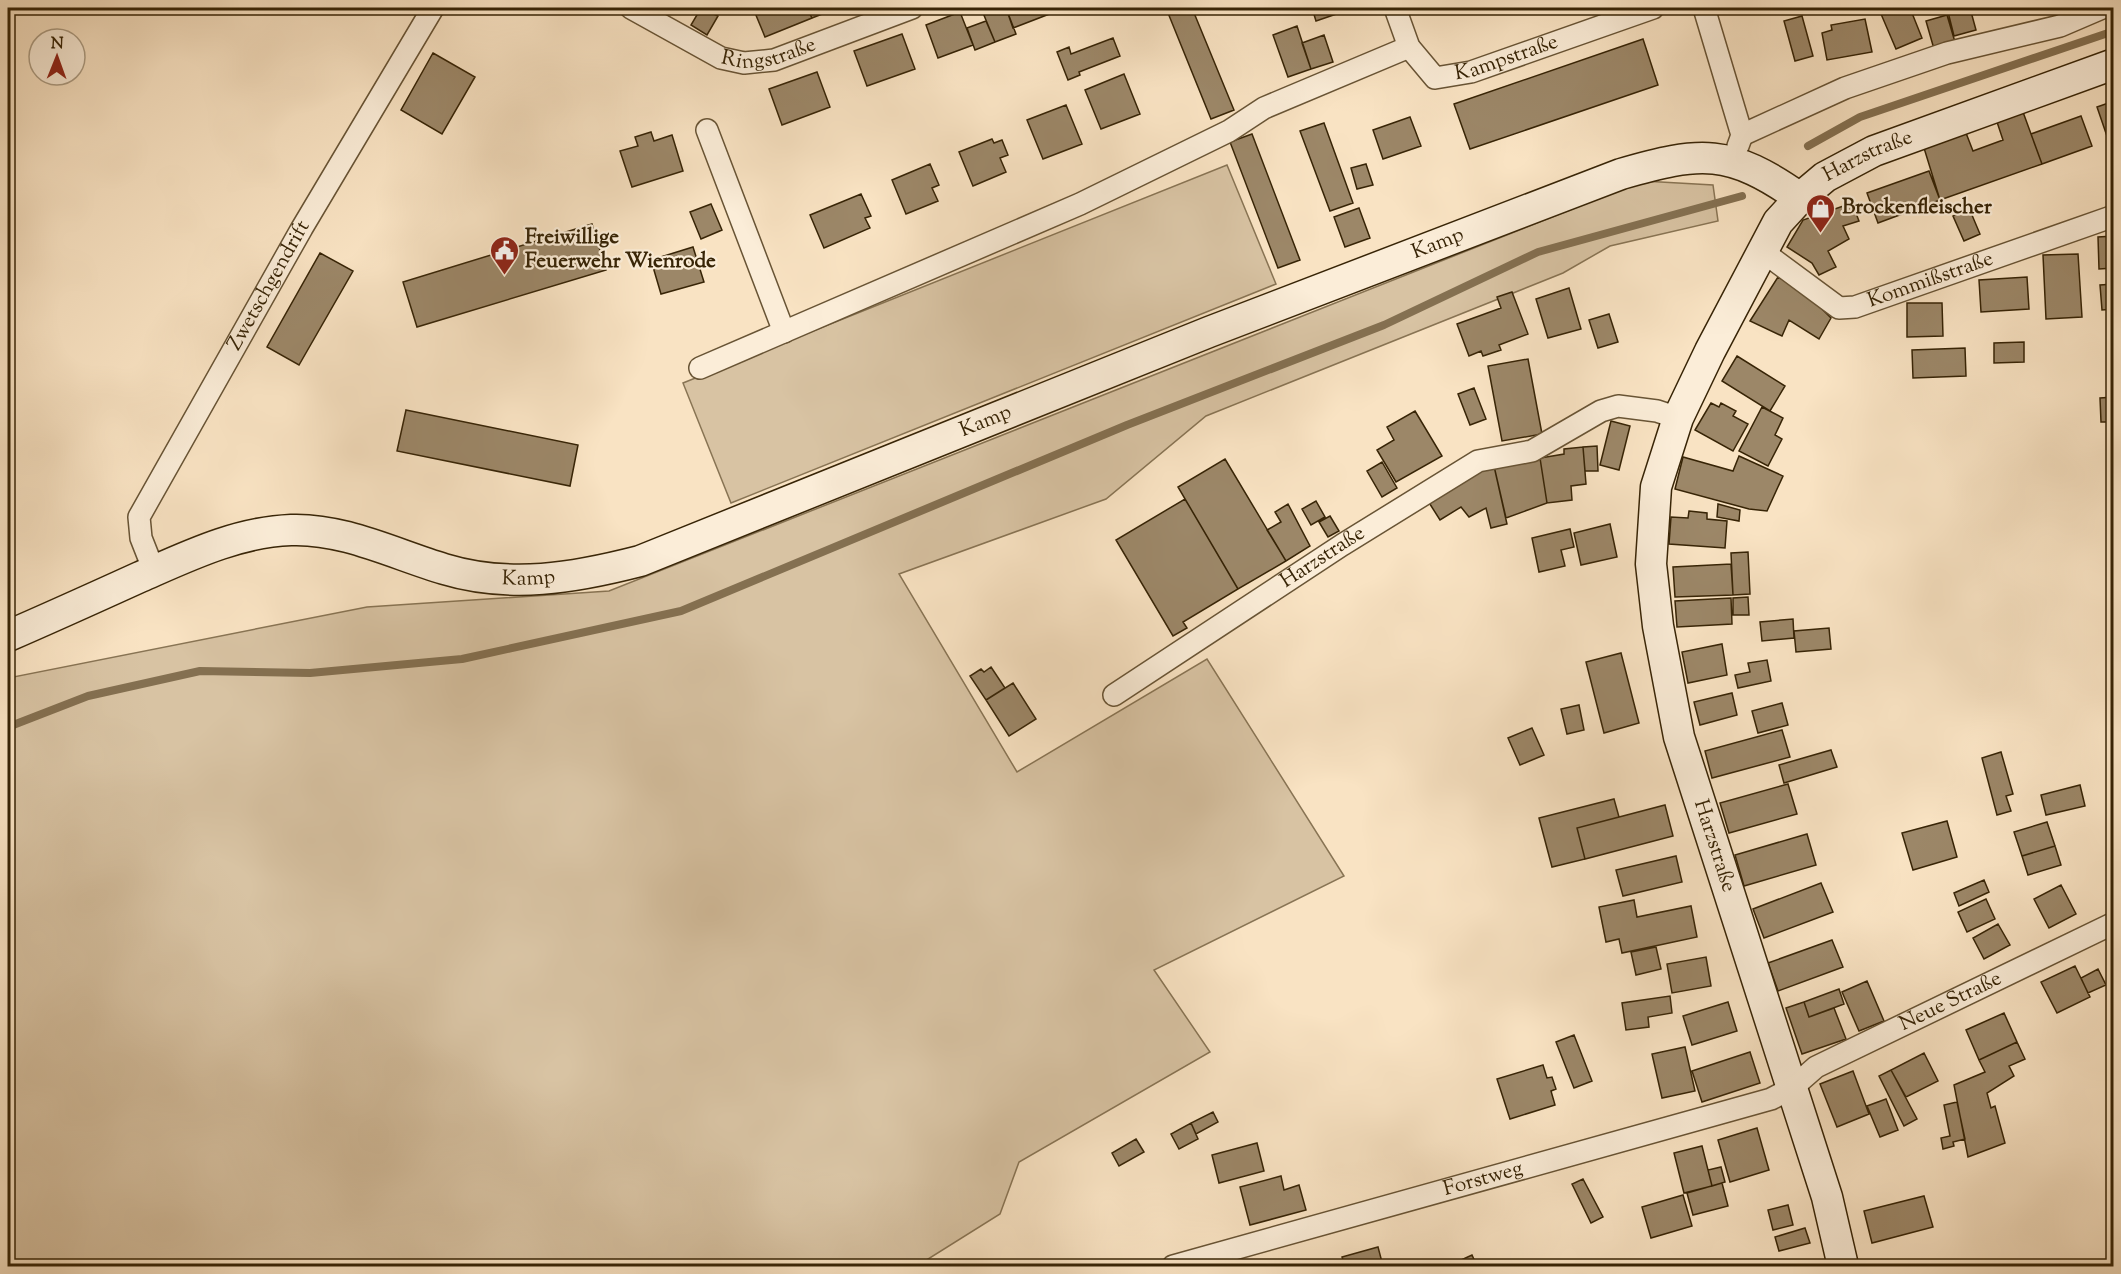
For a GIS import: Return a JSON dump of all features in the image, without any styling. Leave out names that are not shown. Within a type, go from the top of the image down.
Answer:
[{"type":"street","name":"Zwetschgendrift","points":[[154,571],[141,538],[139,517],[302,228],[433,8]]},
{"type":"street","name":"Ringstraße","points":[[631,8],[721,58],[744,63],[774,60],[912,8]]},
{"type":"street","name":"Kampstraße","points":[[1395,8],[1409,47],[1436,78],[1471,72],[1653,8]]},
{"type":"street","points":[[1704,8],[1737,148],[1845,88],[1947,53],[2060,26],[2102,8]]},
{"type":"street","points":[[700,368],[1080,204],[1229,131],[1264,108],[1409,47]]},
{"type":"street","name":"Harzstraße","points":[[1843,1266],[1827,1197],[1679,737],[1668,688],[1651,564],[1651,533],[1656,487],[1678,418],[1778,222],[1800,198],[1825,177],[1874,151],[2114,64]]},
{"type":"street","points":[[706,130],[784,332]]},
{"type":"street","name":"Kamp","points":[[8,636],[154,571],[228,541],[261,532],[292,530],[352,538],[446,570],[496,579],[530,582],[580,576],[640,561],[1209,332],[1610,178],[1655,164],[1710,156],[1737,148],[1770,177],[1800,198]]},
{"type":"street","name":"Kommißstraße","points":[[1762,251],[1839,308],[1855,307],[2114,216]]},
{"type":"street","name":"Harzstraße","points":[[1114,695],[1342,545],[1478,461],[1532,451],[1600,411],[1618,405],[1657,411],[1678,418]]},
{"type":"street","name":"Neue Straße","points":[[1792,1088],[1816,1067],[2114,923]]},
{"type":"street","name":"Forstweg","points":[[1173,1266],[1771,1099],[1792,1088]]},
{"type":"shaded area","points":[[1227,165],[1276,284],[731,503],[683,383]]},
{"type":"shaded area","points":[[1643,181],[1713,185],[1718,221],[1610,246],[1563,273],[1206,416],[1106,499],[899,574],[1017,772],[1207,659],[1344,876],[1154,970],[1210,1052],[1019,1162],[1000,1214],[917,1266],[8,1266],[8,678],[367,607],[609,591]]},
{"type":"building","points":[[701,8],[718,16],[707,35],[691,25]]},
{"type":"building","points":[[753,8],[807,8],[812,18],[765,37]]},
{"type":"building","points":[[807,8],[829,8],[830,11],[812,18]]},
{"type":"building","points":[[981,8],[1006,8],[1016,34],[995,42]]},
{"type":"building","points":[[1006,8],[1050,8],[1052,13],[1013,28]]},
{"type":"building","points":[[1166,8],[1192,8],[1234,110],[1211,119]]},
{"type":"building","points":[[1312,8],[1354,8],[1316,21]]},
{"type":"building","points":[[1897,8],[1910,8],[1922,38],[1896,49],[1881,14]]},
{"type":"building","points":[[1947,8],[1970,8],[1976,30],[1954,36]]},
{"type":"building","points":[[960,12],[973,45],[938,58],[926,25]]},
{"type":"building","points":[[1947,15],[1955,42],[1934,49],[1926,21]]},
{"type":"building","points":[[1802,16],[1813,56],[1795,61],[1784,21]]},
{"type":"building","points":[[1865,19],[1872,52],[1827,60],[1822,33],[1832,30],[1831,25]]},
{"type":"building","points":[[986,21],[995,42],[975,50],[967,28]]},
{"type":"building","points":[[1297,26],[1311,69],[1288,77],[1273,35]]},
{"type":"building","points":[[902,34],[915,69],[867,86],[854,51]]},
{"type":"building","points":[[1324,35],[1333,62],[1311,69],[1302,43]]},
{"type":"building","points":[[1113,38],[1120,56],[1079,72],[1080,75],[1068,80],[1057,52],[1069,47],[1071,54]]},
{"type":"building","points":[[1643,39],[1658,85],[1470,149],[1454,104]]},
{"type":"building","points":[[433,53],[475,77],[442,134],[401,110]]},
{"type":"building","points":[[817,72],[830,107],[782,125],[769,89]]},
{"type":"building","points":[[1124,74],[1140,114],[1101,129],[1085,90]]},
{"type":"building","points":[[2114,101],[2114,140],[2109,142],[2097,107]]},
{"type":"building","points":[[1066,105],[1082,144],[1043,159],[1027,120]]},
{"type":"building","points":[[2023,112],[2042,164],[1940,200],[1924,148],[1966,133],[1973,151],[2003,140],[1997,122]]},
{"type":"building","points":[[2081,116],[2092,146],[2042,164],[2031,134]]},
{"type":"building","points":[[1410,117],[1421,146],[1383,159],[1373,130]]},
{"type":"building","points":[[1324,123],[1353,203],[1330,211],[1300,131]]},
{"type":"building","points":[[651,132],[654,141],[672,135],[683,171],[632,187],[620,151],[638,146],[635,137]]},
{"type":"building","points":[[1252,134],[1300,260],[1278,268],[1230,142]]},
{"type":"building","points":[[992,139],[994,143],[1002,140],[1008,155],[1000,158],[1006,172],[973,186],[959,152]]},
{"type":"building","points":[[930,164],[939,185],[932,188],[938,201],[906,214],[892,180]]},
{"type":"building","points":[[1366,164],[1373,185],[1357,189],[1351,168]]},
{"type":"building","points":[[1929,171],[1940,200],[1878,223],[1867,193]]},
{"type":"building","points":[[861,194],[871,216],[865,218],[870,228],[824,248],[810,215]]},
{"type":"building","name":"Brockenfleischer","points":[[1852,203],[1859,221],[1843,226],[1849,239],[1828,251],[1836,267],[1819,275],[1812,263],[1787,247],[1803,220]]},
{"type":"building","points":[[711,204],[722,230],[701,239],[690,212]]},
{"type":"building","points":[[1359,208],[1370,238],[1345,247],[1334,217]]},
{"type":"building","points":[[1969,208],[1980,234],[1964,241],[1953,216]]},
{"type":"building","name":"Freiwillige Feuerwehr Wienrode","points":[[592,224],[606,270],[417,327],[403,282]]},
{"type":"building","points":[[2114,236],[2114,268],[2099,269],[2098,237]]},
{"type":"building","points":[[693,247],[704,282],[661,294],[651,260]]},
{"type":"building","points":[[320,253],[353,271],[299,365],[267,347]]},
{"type":"building","points":[[2078,254],[2082,317],[2046,319],[2043,255]]},
{"type":"building","points":[[1778,277],[1805,292],[1831,318],[1819,339],[1789,320],[1782,336],[1750,321]]},
{"type":"building","points":[[2027,277],[2029,309],[1981,312],[1979,280]]},
{"type":"building","points":[[2114,284],[2114,309],[2102,310],[2100,285]]},
{"type":"building","points":[[1569,288],[1581,329],[1548,338],[1536,299]]},
{"type":"building","points":[[1512,292],[1528,334],[1499,345],[1501,350],[1483,356],[1481,351],[1469,356],[1457,324],[1501,308],[1497,297]]},
{"type":"building","points":[[1907,303],[1942,303],[1943,336],[1907,337]]},
{"type":"building","points":[[1609,314],[1618,342],[1598,348],[1589,320]]},
{"type":"building","points":[[2024,342],[2024,362],[1994,363],[1994,343]]},
{"type":"building","points":[[1965,348],[1966,376],[1913,378],[1912,350]]},
{"type":"building","points":[[1737,356],[1785,386],[1770,411],[1722,381]]},
{"type":"building","points":[[1528,359],[1542,434],[1502,441],[1488,366]]},
{"type":"building","points":[[1474,388],[1486,419],[1470,425],[1458,394]]},
{"type":"building","points":[[2114,397],[2114,422],[2101,422],[2100,398]]},
{"type":"building","points":[[1711,403],[1719,407],[1721,403],[1736,411],[1733,416],[1748,424],[1733,451],[1695,430]]},
{"type":"building","points":[[1762,407],[1783,418],[1775,435],[1782,439],[1768,466],[1739,451]]},
{"type":"building","points":[[406,410],[578,445],[570,486],[397,451]]},
{"type":"building","points":[[1415,411],[1442,456],[1396,482],[1377,450],[1394,440],[1387,427]]},
{"type":"building","points":[[1611,421],[1630,426],[1619,470],[1600,465]]},
{"type":"building","points":[[1597,446],[1598,471],[1585,471],[1583,447]]},
{"type":"building","points":[[1583,447],[1586,484],[1571,486],[1572,500],[1547,503],[1540,458],[1564,454],[1564,449]]},
{"type":"building","points":[[1739,456],[1783,476],[1767,511],[1749,509],[1675,489],[1683,457],[1733,471]]},
{"type":"building","points":[[1540,458],[1547,503],[1506,518],[1494,466]]},
{"type":"building","points":[[1225,459],[1286,561],[1238,589],[1178,487]]},
{"type":"building","points":[[1382,462],[1397,488],[1382,497],[1367,471]]},
{"type":"building","points":[[1494,466],[1507,524],[1491,528],[1486,508],[1469,517],[1461,507],[1440,520],[1428,501],[1487,467]]},
{"type":"building","points":[[1185,499],[1238,589],[1183,622],[1187,628],[1173,636],[1116,540]]},
{"type":"building","points":[[1316,501],[1325,517],[1311,525],[1302,509]]},
{"type":"building","points":[[1288,504],[1310,546],[1286,561],[1267,530],[1281,522],[1275,512]]},
{"type":"building","points":[[1718,504],[1740,510],[1739,521],[1717,517]]},
{"type":"building","points":[[1689,511],[1707,513],[1707,519],[1727,521],[1725,548],[1669,544],[1671,517],[1688,518]]},
{"type":"building","points":[[1330,516],[1339,531],[1328,537],[1319,522]]},
{"type":"building","points":[[1610,524],[1617,557],[1581,565],[1574,533]]},
{"type":"building","points":[[1570,529],[1574,547],[1561,550],[1565,566],[1539,572],[1532,538]]},
{"type":"building","points":[[1748,552],[1750,594],[1733,595],[1731,553]]},
{"type":"building","points":[[1731,564],[1733,595],[1675,597],[1673,567]]},
{"type":"building","points":[[1748,597],[1749,615],[1733,615],[1733,598]]},
{"type":"building","points":[[1731,598],[1732,624],[1677,627],[1675,601]]},
{"type":"building","points":[[1793,619],[1794,638],[1762,641],[1760,622]]},
{"type":"building","points":[[1829,628],[1831,649],[1796,652],[1794,631]]},
{"type":"building","points":[[1722,644],[1727,675],[1688,683],[1682,652]]},
{"type":"building","points":[[1621,653],[1639,723],[1604,733],[1586,662]]},
{"type":"building","points":[[1767,660],[1771,681],[1738,688],[1735,675],[1750,672],[1748,663]]},
{"type":"building","points":[[991,667],[1005,688],[986,700],[970,676],[981,669],[984,672]]},
{"type":"building","points":[[1013,683],[1036,719],[1009,736],[986,700]]},
{"type":"building","points":[[1732,693],[1737,715],[1700,725],[1694,702]]},
{"type":"building","points":[[1782,703],[1788,725],[1758,733],[1752,711]]},
{"type":"building","points":[[1579,705],[1584,730],[1567,734],[1561,709]]},
{"type":"building","points":[[1532,728],[1544,755],[1520,765],[1508,738]]},
{"type":"building","points":[[1782,730],[1790,757],[1712,778],[1705,751]]},
{"type":"building","points":[[1831,750],[1837,767],[1784,783],[1779,765]]},
{"type":"building","points":[[2001,752],[2013,794],[2006,796],[2011,811],[1997,815],[1982,758]]},
{"type":"building","points":[[1788,784],[1797,814],[1729,833],[1720,803]]},
{"type":"building","points":[[2080,785],[2085,806],[2046,815],[2041,795]]},
{"type":"building","points":[[1614,799],[1619,817],[1577,828],[1585,859],[1552,867],[1539,818]]},
{"type":"building","points":[[1665,805],[1673,836],[1585,859],[1577,828]]},
{"type":"building","points":[[1947,821],[1957,857],[1913,870],[1902,833]]},
{"type":"building","points":[[2047,822],[2055,846],[2022,856],[2014,832]]},
{"type":"building","points":[[1807,834],[1816,865],[1744,886],[1735,855]]},
{"type":"building","points":[[2055,846],[2061,865],[2028,875],[2022,856]]},
{"type":"building","points":[[1676,856],[1682,882],[1623,896],[1616,870]]},
{"type":"building","points":[[1984,880],[1989,892],[1959,906],[1954,893]]},
{"type":"building","points":[[1821,883],[1833,912],[1764,938],[1753,909]]},
{"type":"building","points":[[2061,885],[2076,914],[2049,928],[2034,899]]},
{"type":"building","points":[[1986,899],[1995,919],[1967,932],[1958,912]]},
{"type":"building","points":[[1634,900],[1637,917],[1691,906],[1697,937],[1622,953],[1619,939],[1606,942],[1599,907]]},
{"type":"building","points":[[1998,924],[2010,945],[1984,959],[1973,938]]},
{"type":"building","points":[[1832,940],[1843,967],[1778,991],[1768,963]]},
{"type":"building","points":[[1656,947],[1661,969],[1636,975],[1631,952]]},
{"type":"building","points":[[1706,957],[1711,986],[1672,993],[1667,964]]},
{"type":"building","points":[[2075,966],[2090,997],[2057,1013],[2041,982]]},
{"type":"building","points":[[2098,969],[2106,985],[2088,993],[2081,978]]},
{"type":"building","points":[[1867,981],[1884,1021],[1859,1031],[1842,992]]},
{"type":"building","points":[[1839,989],[1844,1004],[1809,1017],[1804,1002]]},
{"type":"building","points":[[1670,996],[1672,1013],[1648,1017],[1649,1027],[1626,1030],[1622,1003]]},
{"type":"building","points":[[1728,1002],[1737,1031],[1692,1045],[1683,1016]]},
{"type":"building","points":[[1804,1002],[1809,1017],[1834,1008],[1846,1039],[1802,1054],[1786,1008]]},
{"type":"building","points":[[2004,1013],[2017,1042],[1979,1060],[1966,1030]]},
{"type":"building","points":[[1574,1035],[1592,1081],[1574,1088],[1556,1042]]},
{"type":"building","points":[[2017,1042],[2025,1059],[2009,1066],[2014,1076],[1987,1093],[1991,1108],[1995,1106],[2005,1143],[1968,1157],[1954,1085],[1985,1072],[1979,1060]]},
{"type":"building","points":[[1685,1047],[1695,1091],[1662,1098],[1652,1054]]},
{"type":"building","points":[[1750,1052],[1760,1083],[1702,1102],[1692,1071]]},
{"type":"building","points":[[1924,1053],[1938,1081],[1906,1097],[1891,1070]]},
{"type":"building","points":[[1543,1065],[1547,1078],[1552,1077],[1556,1089],[1551,1091],[1555,1105],[1510,1119],[1497,1079]]},
{"type":"building","points":[[1891,1070],[1917,1119],[1904,1126],[1879,1076]]},
{"type":"building","points":[[1853,1071],[1869,1114],[1837,1127],[1820,1084]]},
{"type":"building","points":[[1886,1099],[1898,1130],[1880,1137],[1867,1106]]},
{"type":"building","points":[[1957,1102],[1965,1139],[1953,1142],[1954,1146],[1943,1149],[1941,1138],[1950,1136],[1944,1105]]},
{"type":"building","points":[[1213,1112],[1218,1122],[1196,1134],[1191,1123]]},
{"type":"building","points":[[1191,1123],[1198,1139],[1179,1149],[1171,1134]]},
{"type":"building","points":[[1757,1128],[1769,1170],[1730,1182],[1718,1140]]},
{"type":"building","points":[[1136,1139],[1144,1152],[1119,1166],[1112,1153]]},
{"type":"building","points":[[1257,1143],[1264,1171],[1219,1183],[1212,1155]]},
{"type":"building","points":[[1702,1146],[1712,1186],[1684,1193],[1674,1153]]},
{"type":"building","points":[[1721,1167],[1725,1182],[1712,1186],[1708,1170]]},
{"type":"building","points":[[1281,1176],[1284,1190],[1299,1185],[1306,1210],[1250,1225],[1240,1187]]},
{"type":"building","points":[[1583,1179],[1603,1217],[1591,1223],[1572,1184]]},
{"type":"building","points":[[1722,1183],[1728,1206],[1693,1215],[1687,1193]]},
{"type":"building","points":[[1683,1195],[1692,1226],[1651,1238],[1642,1207]]},
{"type":"building","points":[[1924,1196],[1933,1227],[1872,1243],[1864,1211]]},
{"type":"building","points":[[1788,1205],[1793,1225],[1773,1230],[1768,1210]]},
{"type":"building","points":[[1805,1228],[1810,1243],[1779,1251],[1775,1237]]},
{"type":"building","points":[[1378,1247],[1383,1266],[1345,1266],[1342,1257]]},
{"type":"building","points":[[1472,1255],[1477,1266],[1448,1266]]},
{"type":"waterway","points":[[1808,146],[1860,117],[2114,31]]},
{"type":"waterway","points":[[8,727],[88,696],[200,671],[310,673],[462,659],[681,611],[1127,425],[1384,325],[1538,252],[1742,196]]},
{"type":"place","name":"Brockenfleischer","points":[[1821,234]]},
{"type":"place","name":"Freiwillige Feuerwehr Wienrode","points":[[504,276]]}]
